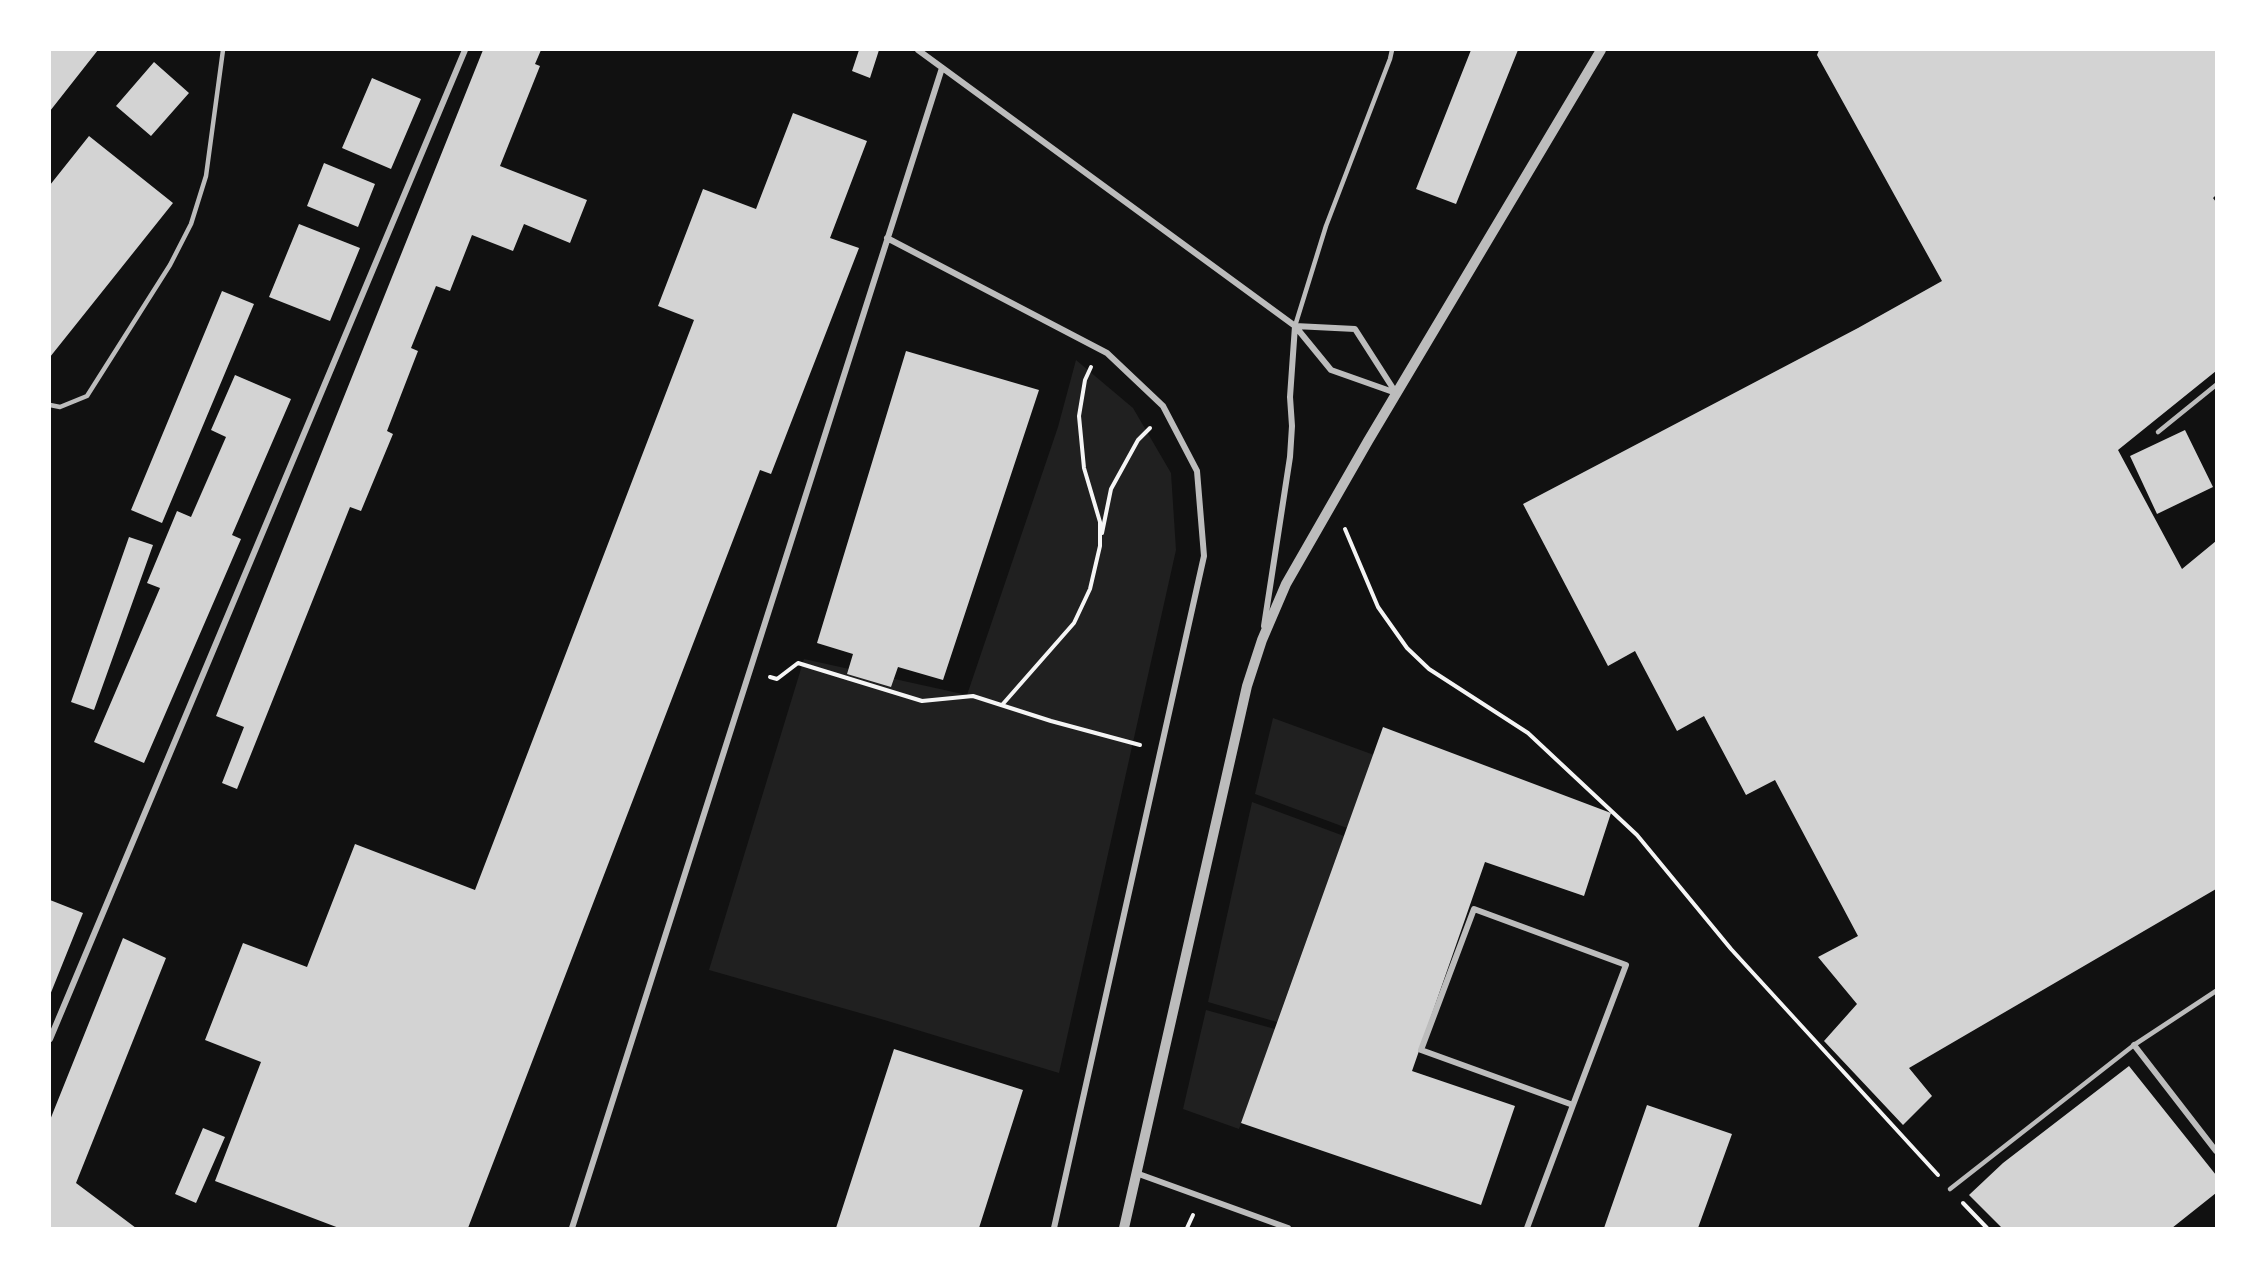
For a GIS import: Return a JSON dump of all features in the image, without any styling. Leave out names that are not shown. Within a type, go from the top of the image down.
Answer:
[{"type":"street","points":[[50,1039],[465,50]]},
{"type":"street","points":[[918,50],[1295,326],[1331,370],[1396,393]]},
{"type":"street","points":[[1124,1228],[1247,686],[1262,640],[1286,584],[1333,502],[1601,50]]},
{"type":"street","points":[[572,1228],[942,68]]},
{"type":"street","points":[[887,238],[1107,353],[1163,406],[1197,471],[1204,556],[1054,1228]]},
{"type":"street","points":[[1295,326],[1356,329],[1396,393]]},
{"type":"street","points":[[1262,640],[1290,457],[1292,426],[1290,397],[1295,326]]},
{"type":"street","points":[[1527,1228],[1626,965],[1474,909],[1421,1050],[1573,1105]]},
{"type":"street","points":[[2134,1045],[2217,1151]]},
{"type":"street","points":[[1136,1173],[1288,1228]]},
{"type":"lane","points":[[50,405],[60,407],[87,396],[170,265],[191,224],[206,176],[223,50]]},
{"type":"lane","points":[[1295,326],[1326,226],[1392,50]]},
{"type":"lane","points":[[2158,432],[2217,385]]},
{"type":"lane","points":[[1950,1189],[2134,1045],[2217,991]]},
{"type":"path","points":[[1100,349],[1085,380],[1079,416],[1084,468],[1100,522],[1100,546]]},
{"type":"path","points":[[1002,705],[1074,623],[1090,589],[1110,489],[1138,440],[1166,413]]},
{"type":"path","points":[[1333,502],[1378,607],[1407,648],[1429,669],[1528,733],[1637,835],[1731,949],[1987,1228]]},
{"type":"path","points":[[749,672],[777,679],[798,663],[922,701],[974,696],[1051,722],[1161,750]]},
{"type":"shaded area","points":[[1076,360],[1133,408],[1171,473],[1176,550],[1059,1073],[709,970],[804,659],[967,695],[1058,427]]},
{"type":"shaded area","points":[[1273,718],[1374,755],[1347,828],[1255,794]]},
{"type":"shaded area","points":[[1252,802],[1344,836],[1277,1022],[1208,1002]]},
{"type":"shaded area","points":[[1206,1010],[1275,1029],[1239,1129],[1183,1109]]},
{"type":"building","points":[[50,50],[98,50],[50,111]]},
{"type":"building","points":[[483,50],[541,50],[535,64],[540,66],[500,166],[587,200],[570,243],[524,224],[513,251],[472,235],[450,291],[436,286],[411,348],[418,351],[387,431],[393,434],[361,511],[350,507],[237,789],[222,783],[244,727],[216,716]]},
{"type":"building","points":[[859,50],[879,50],[870,78],[852,71]]},
{"type":"building","points":[[1471,50],[1518,50],[1456,204],[1416,189]]},
{"type":"building","points":[[1819,50],[2216,50],[2216,195],[2213,198],[2216,202],[2216,371],[2118,450],[2182,569],[2216,541],[2216,889],[1909,1068],[1932,1096],[1903,1125],[1824,1041],[1857,1004],[1818,957],[1858,936],[1775,780],[1746,795],[1704,716],[1677,731],[1635,651],[1608,666],[1523,504],[1858,328],[1942,281],[1817,55]]},
{"type":"building","points":[[154,62],[189,93],[151,136],[116,106]]},
{"type":"building","points":[[372,78],[421,99],[391,169],[342,148]]},
{"type":"building","points":[[793,113],[867,141],[830,238],[859,248],[771,474],[760,470],[468,1228],[339,1228],[215,1181],[261,1062],[205,1040],[243,943],[307,967],[355,844],[475,890],[694,320],[658,306],[703,189],[756,209]]},
{"type":"building","points":[[89,136],[173,203],[50,357],[50,185]]},
{"type":"building","points":[[324,163],[375,184],[358,227],[307,206]]},
{"type":"building","points":[[299,224],[360,248],[330,321],[269,297]]},
{"type":"building","points":[[222,291],[254,304],[162,523],[131,510]]},
{"type":"building","points":[[906,351],[1039,390],[943,680],[898,667],[891,687],[847,674],[853,654],[817,643]]},
{"type":"building","points":[[235,375],[291,399],[232,535],[241,539],[144,763],[94,742],[160,588],[147,583],[177,511],[191,517],[226,437],[211,430]]},
{"type":"building","points":[[2185,430],[2213,487],[2157,514],[2130,456]]},
{"type":"building","points":[[129,537],[153,545],[94,710],[71,702]]},
{"type":"building","points":[[1383,727],[1611,813],[1584,896],[1485,862],[1412,1071],[1515,1106],[1481,1205],[1241,1123]]},
{"type":"building","points":[[50,900],[83,913],[50,995]]},
{"type":"building","points":[[123,938],[166,958],[76,1183],[136,1228],[52,1228],[50,1226],[50,1120]]},
{"type":"building","points":[[894,1049],[1023,1090],[979,1228],[836,1228]]},
{"type":"building","points":[[2129,1066],[2216,1175],[2216,1193],[2172,1228],[2002,1228],[1969,1195],[2003,1163]]},
{"type":"building","points":[[1647,1105],[1732,1134],[1698,1228],[1604,1228]]},
{"type":"building","points":[[203,1128],[225,1137],[196,1203],[175,1194]]}]
